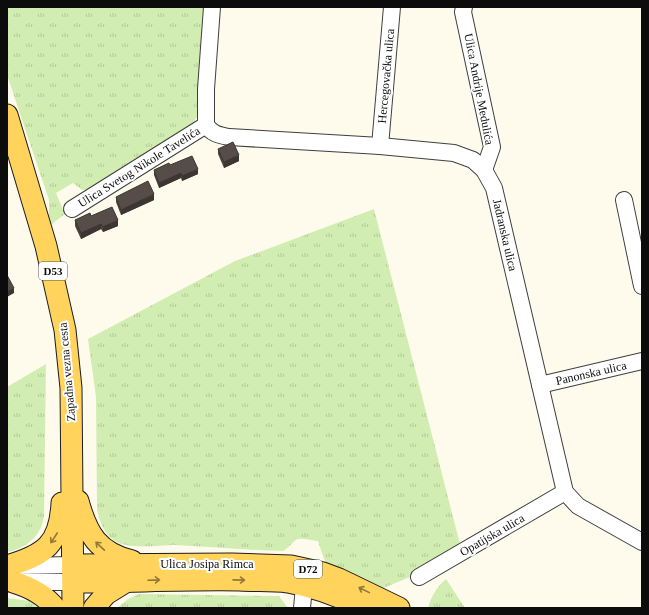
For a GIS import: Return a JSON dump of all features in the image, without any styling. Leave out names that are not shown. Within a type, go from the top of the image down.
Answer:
[{"type":"main road","name":"Zapadna vezna cesta","points":[[7,115],[44,239],[59,300],[68,359],[72,431],[73,574]]},
{"type":"main road","points":[[55,608],[40,593],[9,574],[44,550],[57,532],[61,519],[64,462],[72,431]]},
{"type":"main road","points":[[72,477],[82,514],[93,539],[102,548],[115,557],[149,565]]},
{"type":"main road","name":"Ulica Josipa Rimca","points":[[73,574],[149,565],[274,564],[363,608]]},
{"type":"main road","name":"Ulica Josipa Rimca","points":[[73,574],[127,581],[200,579],[271,580],[305,578],[339,579],[399,608]]},
{"type":"main road","name":"D53","points":[[73,574],[74,608]]},
{"type":"main road","points":[[94,608],[106,594],[127,581]]},
{"type":"street","points":[[206,125],[206,89],[212,7]]},
{"type":"street","name":"Hercegovačka ulica","points":[[380,146],[392,7]]},
{"type":"street","name":"Ulica Andrije Medulića","points":[[464,7],[492,147],[484,170]]},
{"type":"street","name":"Jadranska ulica","points":[[206,125],[210,131],[216,135],[229,137],[380,146],[454,153],[473,160],[484,170],[494,188],[565,492]]},
{"type":"street","name":"Ulica Svetog Nikole Tavelića","points":[[72,209],[206,125]]},
{"type":"street","points":[[624,200],[642,286]]},
{"type":"street","name":"Panonska ulica","points":[[540,385],[642,361]]},
{"type":"street","points":[[565,492],[578,506],[642,542]]},
{"type":"street","name":"Opatijska ulica","points":[[419,577],[565,492]]},
{"type":"street","name":"Ulica Josipa Rimca","points":[[9,574],[73,574]]},
{"type":"street","points":[[302,608],[305,578]]},
{"type":"green space","points":[[7,7],[210,7],[200,112],[192,125],[90,189],[82,190],[73,183],[56,193],[65,214],[49,226],[49,200],[7,75]]},
{"type":"green space","points":[[374,209],[461,548],[410,577],[381,589],[330,568],[324,559],[318,541],[298,539],[283,551],[176,545],[136,546],[121,544],[111,538],[103,527],[97,510],[96,397],[88,339],[235,261]]},
{"type":"green space","points":[[46,364],[44,516],[40,530],[32,540],[21,548],[7,552],[7,387]]},
{"type":"green space","points":[[446,579],[465,608],[428,608],[435,592]]},
{"type":"green space","points":[[139,594],[279,596],[288,608],[117,608],[128,599]]},
{"type":"green space","points":[[7,598],[30,601],[39,608],[7,608]]},
{"type":"building","points":[[233,142],[239,155],[224,162],[218,149]]},
{"type":"building","points":[[192,156],[198,169],[182,176],[181,173],[159,183],[154,170],[169,163],[170,165]]},
{"type":"building","points":[[148,181],[154,194],[121,210],[116,197]]},
{"type":"building","points":[[112,207],[118,220],[103,227],[101,224],[81,233],[75,220],[90,213],[91,216]]},
{"type":"building","points":[[7,275],[14,288],[7,292]]}]
